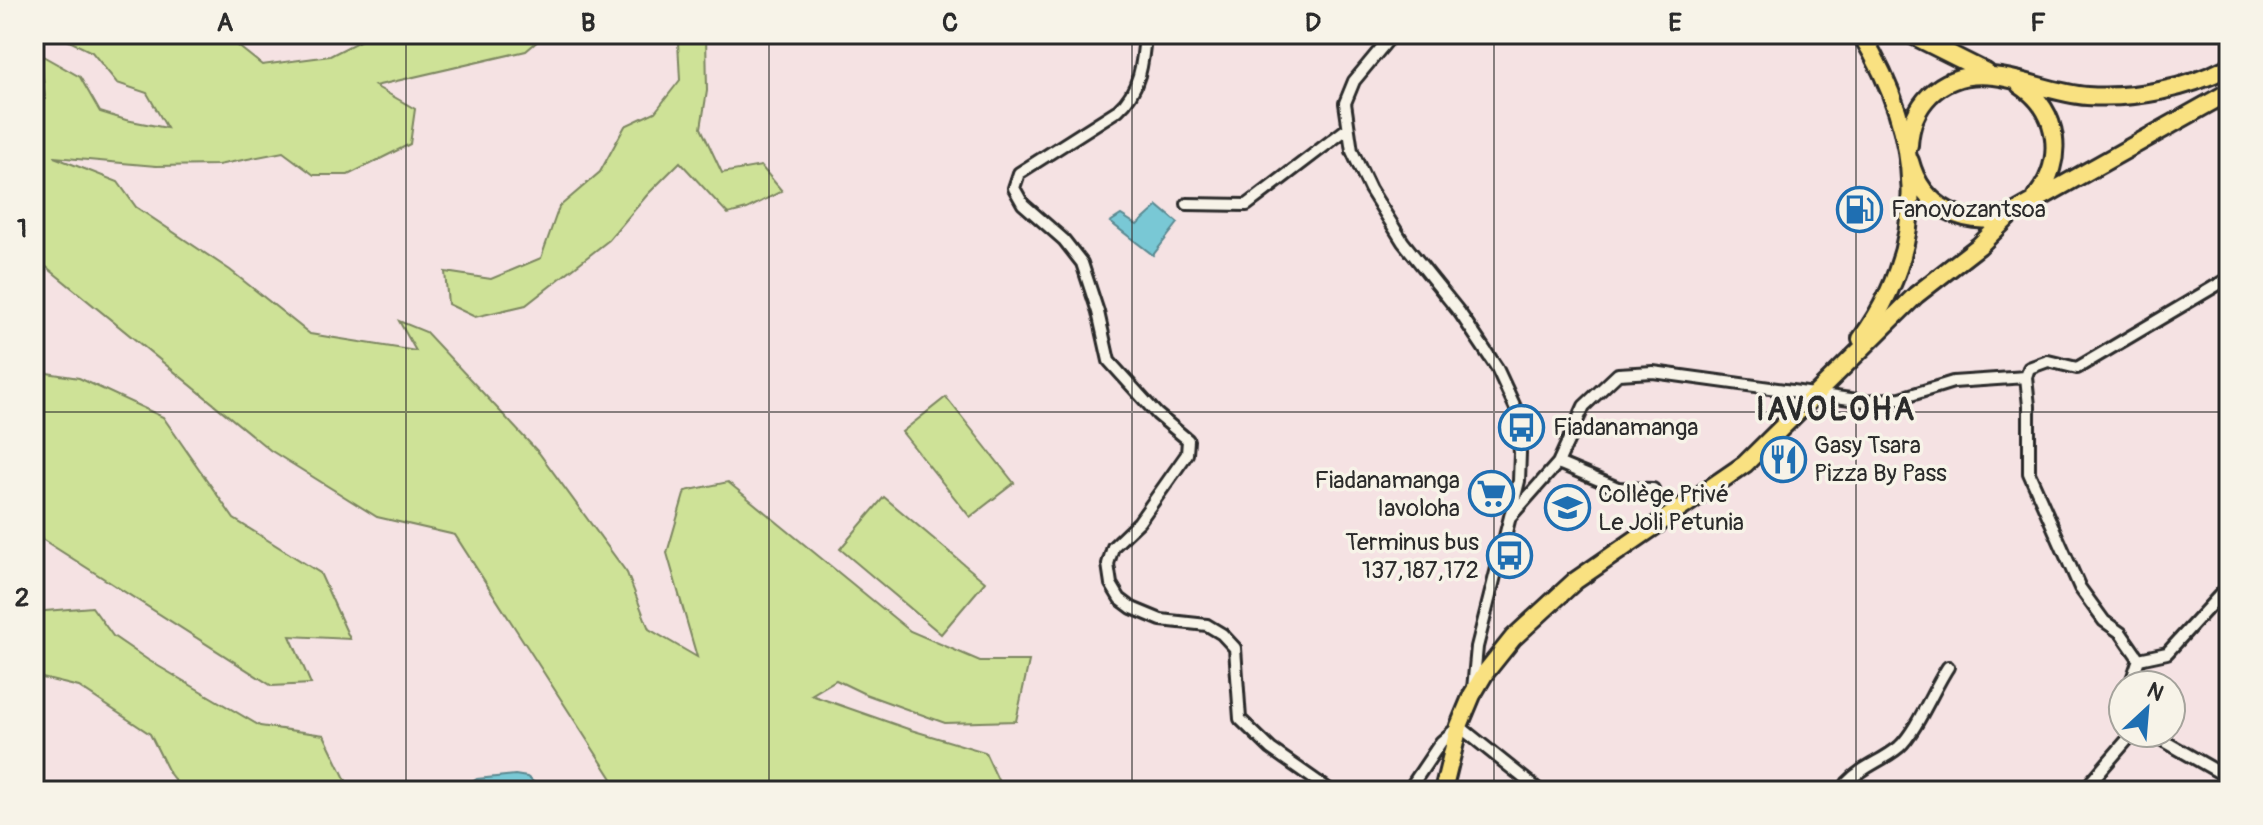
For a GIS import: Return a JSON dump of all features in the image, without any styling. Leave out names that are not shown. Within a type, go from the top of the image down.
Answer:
[{"type":"main road","points":[[1861,34],[1882,68],[1913,172],[1925,193],[1952,214],[1975,220],[2010,215]]},
{"type":"main road","points":[[1910,34],[1991,75],[2086,96],[2158,91],[2202,81],[2229,67]]},
{"type":"main road","points":[[1831,379],[1873,322],[1899,266],[1911,223],[1909,155],[1916,116],[1929,97],[1957,78],[1991,75]]},
{"type":"main road","points":[[2016,82],[2036,97],[2043,107],[2056,142],[2049,178],[2026,207]]},
{"type":"main road","points":[[1443,791],[1459,726],[1485,673],[1513,638],[1575,581],[1745,464],[1916,295],[1979,246],[2010,215],[2229,92]]},
{"type":"street","points":[[1145,34],[1137,83],[1131,99],[1019,173],[1014,188],[1023,204],[1064,240],[1082,263],[1098,312],[1109,361],[1157,414],[1188,440],[1187,454],[1139,522],[1113,547],[1108,564],[1111,584],[1120,599],[1132,608],[1161,620],[1207,625],[1222,634],[1235,648],[1240,719],[1271,749],[1331,791]]},
{"type":"street","points":[[1393,34],[1354,81],[1345,103],[1352,151],[1370,189],[1403,242],[1497,368],[1516,409],[1519,481],[1477,647],[1472,695]]},
{"type":"street","points":[[1187,204],[1247,205],[1348,128]]},
{"type":"street","points":[[2139,659],[2121,633],[2104,621],[2080,588],[2029,473],[2026,377],[2029,368],[2048,361],[2077,368],[2229,278]]},
{"type":"street","points":[[1511,516],[1558,463],[1584,406],[1618,374],[1653,372],[1865,401],[1901,398],[1953,382],[2026,377]]},
{"type":"street","points":[[1558,463],[1618,488],[1653,489]]},
{"type":"street","points":[[2139,659],[2167,653],[2229,585]]},
{"type":"street","points":[[2136,669],[2139,659]]},
{"type":"street","points":[[1848,791],[1847,783],[1860,770],[1899,747],[1948,667]]},
{"type":"street","points":[[1408,791],[1441,742],[1459,726],[1540,791]]},
{"type":"street","points":[[2083,791],[2119,749]]},
{"type":"street","points":[[2178,749],[2229,778]]},
{"type":"green space","points":[[55,34],[223,34],[262,65],[330,56],[373,34],[546,34],[526,51],[375,86],[415,109],[410,144],[348,175],[314,175],[283,152],[218,165],[156,166],[54,157],[118,182],[136,207],[230,270],[310,334],[416,351],[399,321],[426,332],[539,453],[627,573],[649,629],[697,657],[667,553],[685,491],[728,482],[910,631],[980,661],[1029,661],[1016,721],[945,723],[836,680],[811,695],[985,752],[1003,791],[620,791],[455,535],[377,517],[270,450],[34,260],[34,99],[45,99],[41,55],[80,77],[100,112],[167,128],[147,93],[117,83],[92,52]]},
{"type":"green space","points":[[686,34],[706,34],[707,91],[701,128],[722,173],[761,166],[782,191],[747,209],[728,214],[680,162],[609,240],[526,305],[475,317],[448,304],[445,272],[491,279],[541,258],[559,207],[600,172],[625,126],[655,112],[680,80],[678,42]]},
{"type":"green space","points":[[34,371],[79,378],[163,417],[234,519],[320,573],[350,639],[290,636],[311,684],[272,686],[34,534]]},
{"type":"green space","points":[[946,397],[1014,483],[970,517],[902,432]]},
{"type":"green space","points":[[884,497],[985,582],[941,634],[840,549]]},
{"type":"green space","points":[[92,607],[113,636],[260,726],[324,735],[351,791],[183,791],[170,774],[150,734],[79,687],[34,676],[34,612]]},
{"type":"water","points":[[1158,206],[1178,223],[1153,255],[1110,222],[1121,215],[1137,225]]},
{"type":"water","points":[[515,775],[527,777],[545,791],[504,791],[488,787],[457,791],[477,779]]},
{"type":"place","name":"Fanovozantsoa","points":[[1860,209]]},
{"type":"place","name":"Fiadanamanga","points":[[1522,427]]},
{"type":"place","name":"Gasy Tsara Pizza By Pass","points":[[1783,459]]},
{"type":"place","name":"Fiadanamanga Iavoloha","points":[[1491,494]]},
{"type":"place","name":"Collège Privé Le Joli Petunia","points":[[1567,508]]},
{"type":"place","name":"Terminus bus 137,187,172","points":[[1510,556]]},
{"type":"district","name":"IAVOLOHA","points":[[1836,409]]}]
